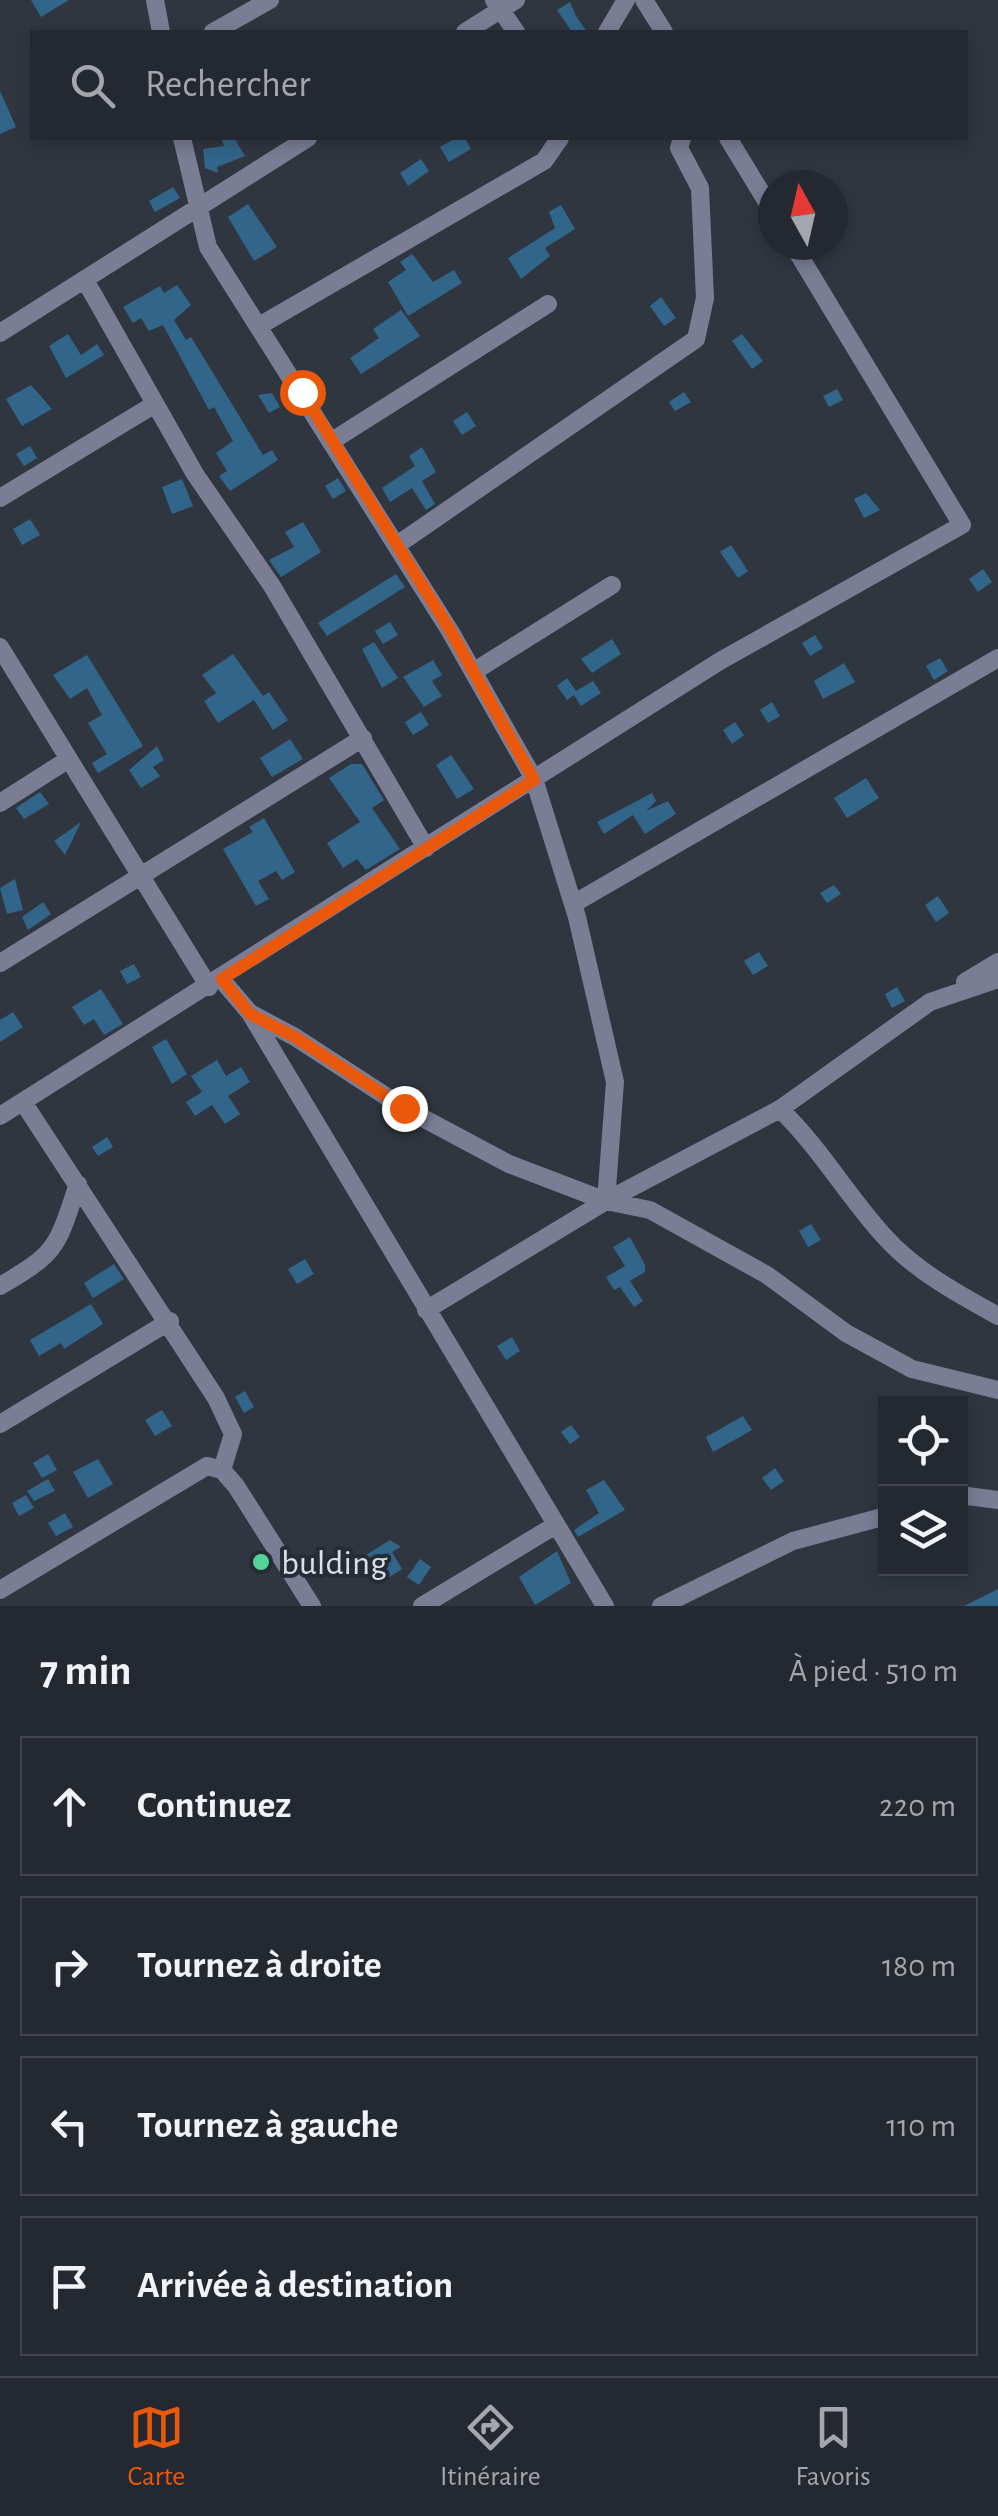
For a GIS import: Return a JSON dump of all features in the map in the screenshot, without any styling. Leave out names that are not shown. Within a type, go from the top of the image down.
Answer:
[{"type":"street","points":[[155,0],[161,30]]},
{"type":"street","points":[[217,30],[270,0]]},
{"type":"street","points":[[608,30],[626,0]]},
{"type":"street","points":[[644,0],[663,30]]},
{"type":"street","points":[[468,30],[503,3],[515,30]]},
{"type":"street","points":[[182,140],[208,247],[397,545],[534,780],[573,904],[615,1082],[606,1201]]},
{"type":"street","points":[[0,333],[305,140]]},
{"type":"street","points":[[259,326],[544,161],[559,140]]},
{"type":"street","points":[[397,545],[696,340],[704,298],[700,188],[679,148],[681,140]]},
{"type":"street","points":[[729,140],[758,187]]},
{"type":"street","points":[[0,1116],[720,660],[962,525],[802,260]]},
{"type":"street","points":[[85,280],[194,474],[272,586],[426,848]]},
{"type":"street","points":[[332,441],[548,304]]},
{"type":"street","points":[[0,498],[155,404]]},
{"type":"street","points":[[474,672],[612,585]]},
{"type":"street","points":[[0,647],[140,875],[215,983],[250,1014],[295,1037],[404,1108],[492,1155],[606,1201],[650,1210],[767,1275],[846,1333],[912,1369],[998,1390]]},
{"type":"street","points":[[573,904],[998,658]]},
{"type":"street","points":[[0,963],[363,738]]},
{"type":"street","points":[[0,803],[69,759]]},
{"type":"street","points":[[426,1310],[606,1201],[780,1109],[930,1002],[998,962]]},
{"type":"street","points":[[930,1002],[998,980]]},
{"type":"street","points":[[250,1014],[605,1606]]},
{"type":"street","points":[[23,1102],[170,1321],[233,1434],[222,1470]]},
{"type":"street","points":[[780,1109],[817,1148],[885,1238],[948,1289],[998,1316]]},
{"type":"street","points":[[0,1286],[31,1268],[58,1244],[78,1184]]},
{"type":"street","points":[[0,1424],[170,1321]]},
{"type":"street","points":[[0,1590],[207,1466],[222,1470],[312,1606]]},
{"type":"street","points":[[968,1496],[998,1500]]},
{"type":"street","points":[[661,1606],[792,1541],[878,1518]]},
{"type":"street","points":[[422,1606],[554,1526]]},
{"type":"building","points":[[31,0],[69,0],[41,17]]},
{"type":"building","points":[[570,2],[586,30],[571,30],[557,10]]},
{"type":"building","points":[[0,91],[16,127],[0,134]]},
{"type":"building","points":[[222,140],[235,140],[245,156],[217,167],[218,173],[205,168],[203,149],[224,146]]},
{"type":"building","points":[[452,140],[466,140],[471,149],[449,162],[440,147]]},
{"type":"building","points":[[421,159],[429,171],[408,186],[400,173]]},
{"type":"building","points":[[173,187],[180,198],[155,212],[149,201]]},
{"type":"building","points":[[248,204],[277,247],[254,261],[228,217]]},
{"type":"building","points":[[561,205],[575,229],[545,248],[550,256],[521,279],[508,258],[555,228],[549,212]]},
{"type":"building","points":[[412,254],[433,282],[454,270],[462,283],[408,316],[388,282],[406,270],[400,262]]},
{"type":"building","points":[[177,285],[191,305],[174,320],[186,340],[191,337],[263,455],[272,450],[278,460],[230,491],[219,476],[227,471],[216,453],[233,441],[214,407],[209,410],[163,325],[149,331],[141,318],[133,323],[123,307],[160,286],[164,293]]},
{"type":"building","points":[[661,297],[676,318],[664,326],[650,306]]},
{"type":"building","points":[[401,310],[420,336],[361,374],[350,358],[379,338],[373,329]]},
{"type":"building","points":[[68,334],[81,355],[97,344],[104,355],[66,378],[49,346]]},
{"type":"building","points":[[742,334],[763,361],[752,369],[732,341]]},
{"type":"building","points":[[31,385],[52,409],[22,426],[6,399]]},
{"type":"building","points":[[837,389],[843,400],[829,407],[823,396]]},
{"type":"building","points":[[684,392],[691,402],[675,411],[669,402]]},
{"type":"building","points":[[272,393],[280,407],[269,413],[258,395]]},
{"type":"building","points":[[467,412],[476,426],[462,435],[453,421]]},
{"type":"building","points":[[30,446],[37,458],[24,466],[16,454]]},
{"type":"building","points":[[422,447],[436,472],[422,481],[435,504],[426,510],[412,488],[390,502],[382,488],[415,466],[409,456]]},
{"type":"building","points":[[338,478],[346,491],[333,499],[325,486]]},
{"type":"building","points":[[182,479],[193,506],[172,514],[162,487]]},
{"type":"building","points":[[866,493],[880,510],[864,518],[854,499]]},
{"type":"building","points":[[30,519],[40,535],[22,545],[13,529]]},
{"type":"building","points":[[303,522],[321,552],[281,577],[269,560],[294,547],[285,532]]},
{"type":"building","points":[[731,545],[748,571],[738,578],[720,552]]},
{"type":"building","points":[[983,569],[992,582],[978,592],[969,579]]},
{"type":"building","points":[[396,574],[405,587],[327,636],[318,623]]},
{"type":"building","points":[[390,622],[398,635],[383,644],[375,631]]},
{"type":"building","points":[[815,635],[823,648],[810,656],[802,643]]},
{"type":"building","points":[[612,639],[621,654],[592,673],[581,659]]},
{"type":"building","points":[[374,642],[398,678],[382,688],[362,649]]},
{"type":"building","points":[[233,654],[263,696],[269,692],[288,720],[273,730],[254,700],[218,723],[204,701],[216,693],[202,675]]},
{"type":"building","points":[[87,655],[143,746],[98,773],[92,763],[107,754],[88,723],[102,715],[87,688],[70,699],[53,675]]},
{"type":"building","points":[[940,658],[948,671],[934,680],[926,666]]},
{"type":"building","points":[[433,660],[442,675],[432,681],[442,696],[424,707],[403,677]]},
{"type":"building","points":[[844,663],[855,682],[823,699],[814,681]]},
{"type":"building","points":[[567,678],[576,691],[593,681],[601,693],[581,706],[574,695],[567,700],[557,686]]},
{"type":"building","points":[[772,702],[780,716],[768,723],[760,710]]},
{"type":"building","points":[[421,712],[429,725],[413,735],[405,722]]},
{"type":"building","points":[[735,722],[744,735],[732,744],[723,730]]},
{"type":"building","points":[[290,739],[303,759],[272,777],[260,758]]},
{"type":"building","points":[[157,746],[164,760],[153,767],[160,776],[141,788],[129,770]]},
{"type":"building","points":[[451,755],[474,789],[457,799],[436,765]]},
{"type":"building","points":[[351,764],[362,764],[384,800],[372,808],[400,849],[366,870],[357,859],[343,868],[327,843],[360,822],[329,778]]},
{"type":"building","points":[[866,778],[879,798],[847,818],[834,798]]},
{"type":"building","points":[[40,792],[49,804],[24,819],[16,808]]},
{"type":"building","points":[[652,793],[656,801],[646,811],[668,801],[676,814],[645,834],[633,815],[604,834],[597,822]]},
{"type":"building","points":[[264,818],[295,872],[282,880],[276,871],[258,881],[269,899],[256,906],[223,849],[253,832],[249,827]]},
{"type":"building","points":[[81,822],[65,855],[54,841]]},
{"type":"building","points":[[15,879],[23,910],[7,914],[0,888]]},
{"type":"building","points":[[834,885],[841,894],[827,903],[820,893]]},
{"type":"building","points":[[938,896],[949,913],[936,922],[925,905]]},
{"type":"building","points":[[43,902],[51,914],[28,930],[22,917]]},
{"type":"building","points":[[759,952],[768,966],[753,975],[744,961]]},
{"type":"building","points":[[134,964],[141,977],[127,984],[120,971]]},
{"type":"building","points":[[897,987],[905,1001],[892,1008],[885,994]]},
{"type":"building","points":[[101,989],[123,1024],[104,1035],[94,1019],[84,1025],[72,1007]]},
{"type":"building","points":[[13,1012],[23,1027],[0,1042],[0,1020]]},
{"type":"building","points":[[166,1039],[187,1074],[172,1084],[152,1047]]},
{"type":"building","points":[[217,1060],[226,1076],[241,1067],[250,1082],[228,1096],[240,1114],[225,1124],[212,1105],[195,1116],[186,1102],[202,1092],[191,1076]]},
{"type":"building","points":[[107,1137],[113,1147],[98,1156],[92,1147]]},
{"type":"building","points":[[811,1224],[821,1240],[808,1247],[799,1231]]},
{"type":"building","points":[[630,1237],[645,1265],[645,1272],[630,1281],[643,1301],[634,1307],[620,1287],[614,1290],[606,1277],[625,1266],[613,1247]]},
{"type":"building","points":[[305,1259],[314,1274],[297,1284],[288,1269]]},
{"type":"building","points":[[114,1264],[124,1279],[93,1298],[84,1283]]},
{"type":"building","points":[[91,1304],[103,1324],[64,1349],[61,1343],[39,1356],[30,1340]]},
{"type":"building","points":[[512,1337],[520,1351],[506,1360],[497,1346]]},
{"type":"building","points":[[245,1391],[254,1407],[244,1413],[235,1397]]},
{"type":"building","points":[[162,1410],[172,1426],[155,1436],[145,1420]]},
{"type":"building","points":[[743,1416],[752,1430],[713,1452],[706,1437]]},
{"type":"building","points":[[571,1425],[580,1437],[570,1444],[561,1432]]},
{"type":"building","points":[[48,1454],[57,1470],[42,1478],[33,1463]]},
{"type":"building","points":[[98,1459],[113,1484],[88,1498],[73,1472]]},
{"type":"building","points":[[775,1468],[784,1481],[771,1490],[762,1478]]},
{"type":"building","points":[[48,1479],[55,1491],[34,1501],[27,1491]]},
{"type":"building","points":[[604,1480],[625,1510],[578,1537],[574,1530],[599,1513],[586,1490]]},
{"type":"building","points":[[26,1495],[34,1508],[19,1516],[12,1503]]},
{"type":"building","points":[[65,1513],[73,1527],[56,1536],[48,1523]]},
{"type":"building","points":[[390,1540],[401,1547],[392,1552],[402,1569],[388,1578],[378,1563],[365,1570],[358,1560]]},
{"type":"building","points":[[557,1551],[571,1583],[535,1605],[519,1577]]},
{"type":"building","points":[[420,1559],[431,1567],[419,1585],[407,1577]]},
{"type":"building","points":[[998,1589],[998,1606],[964,1606]]},
{"type":"place","name":"bulding","points":[[261,1562]]},
{"type":"route","points":[[302,392],[450,630],[534,780],[222,979],[250,1014],[295,1037],[349,1076],[404,1108]]}]
